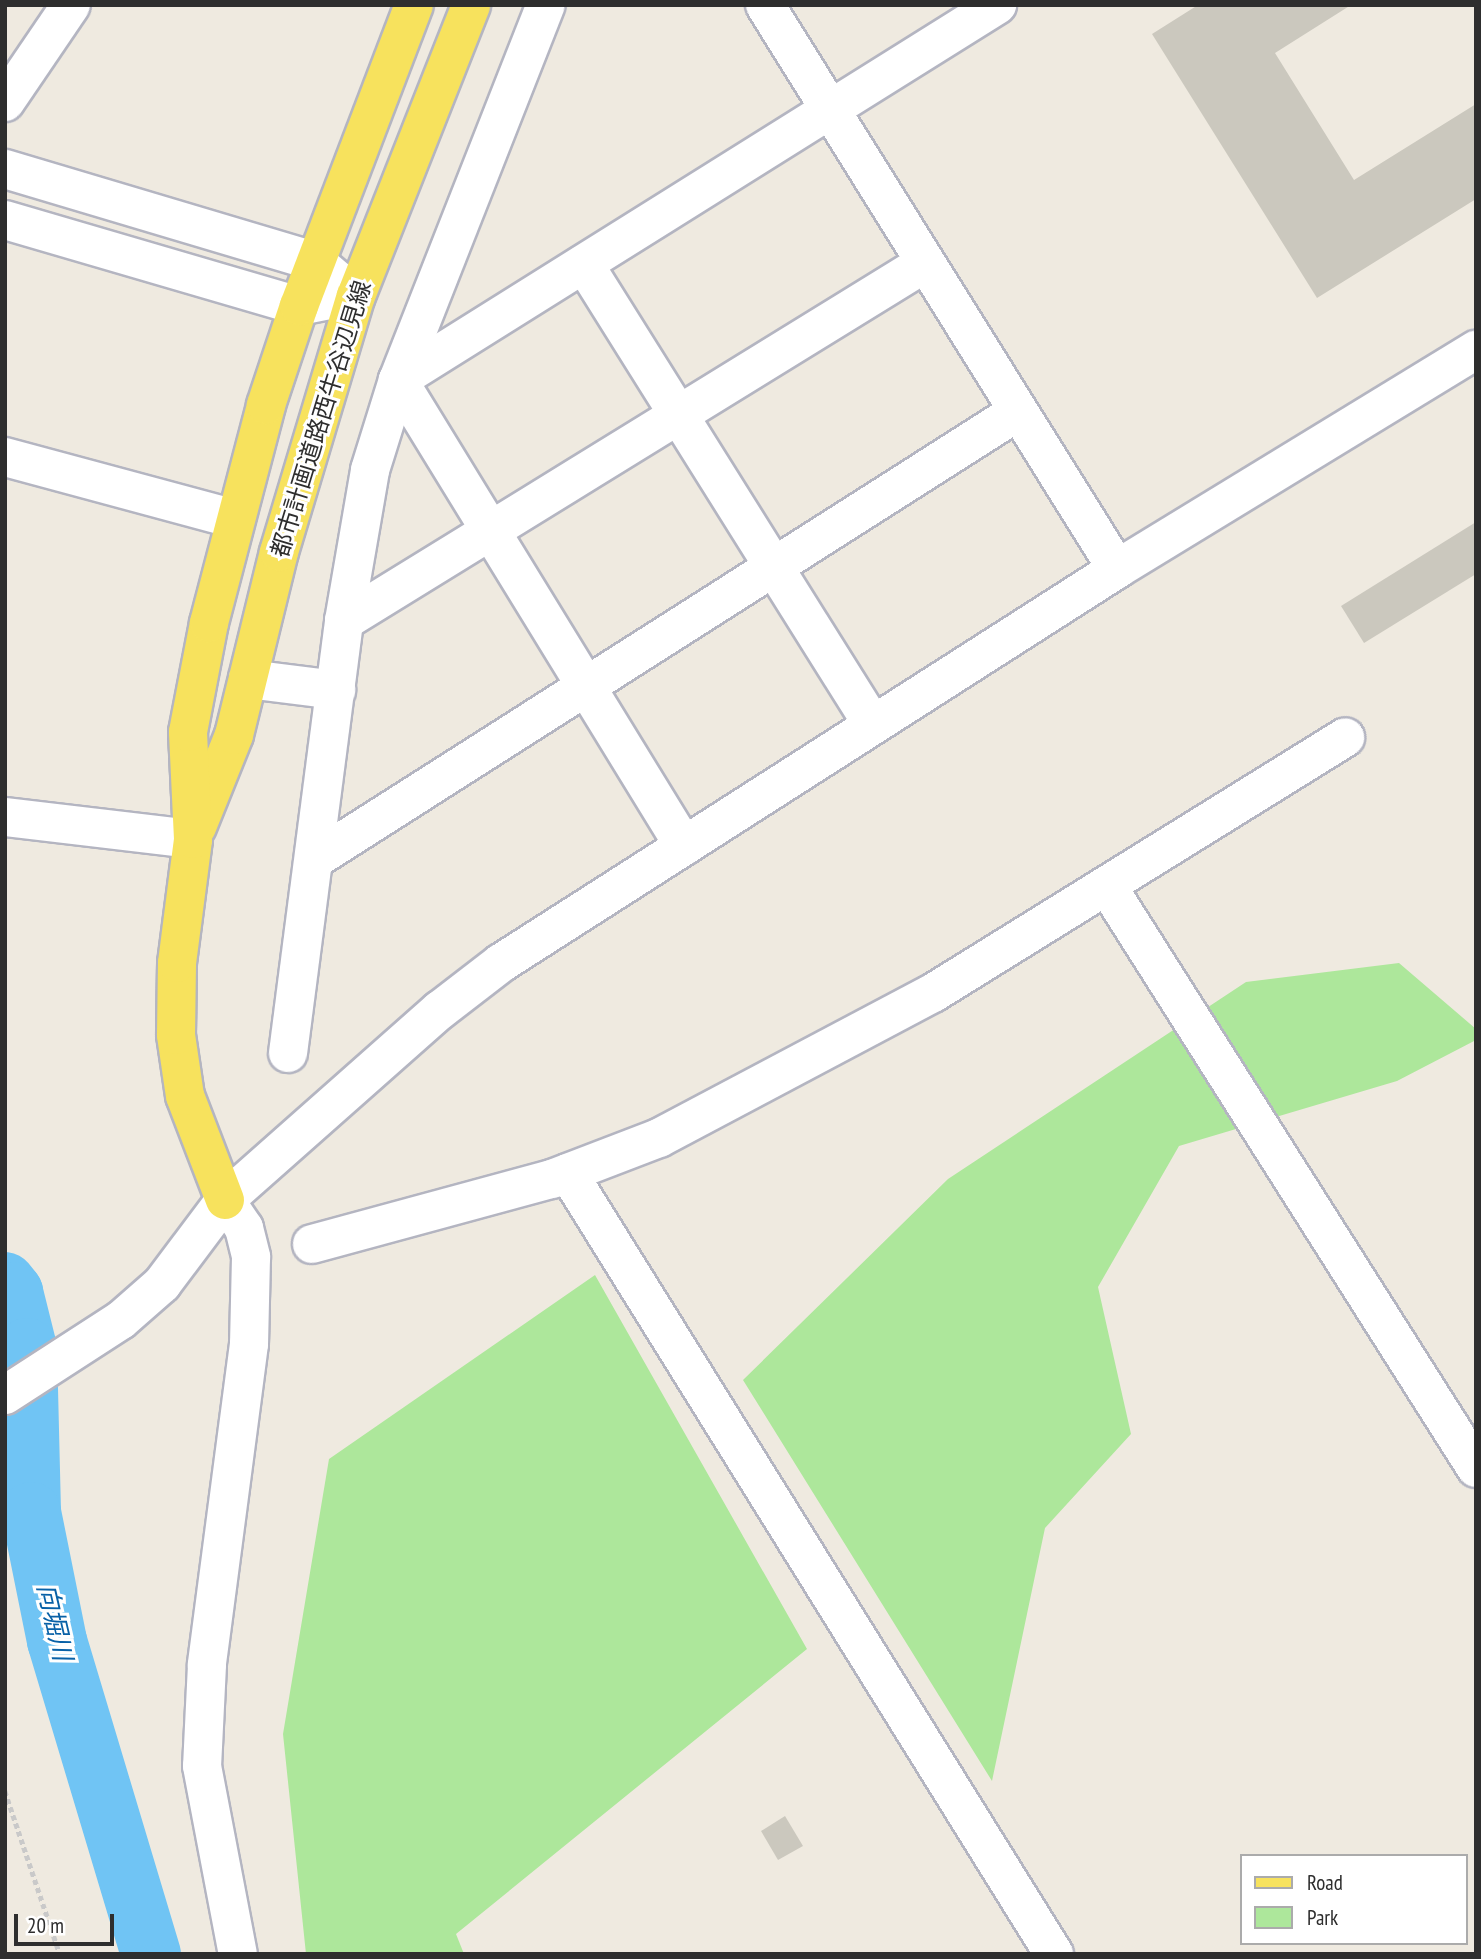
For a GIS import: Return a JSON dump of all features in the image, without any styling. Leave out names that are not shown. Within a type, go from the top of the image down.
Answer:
[{"type":"main road","name":"都市計画道路西牛谷辺見線","points":[[225,1200],[185,1096],[176,1035],[177,963],[193,839],[188,732],[234,519],[299,306],[414,5]]},
{"type":"main road","name":"都市計画道路西牛谷辺見線","points":[[193,839],[234,735],[311,439],[356,296],[471,5]]},
{"type":"street","points":[[5,103],[71,5]]},
{"type":"street","points":[[288,1053],[344,621],[370,470],[398,380],[546,5]]},
{"type":"street","points":[[765,5],[1117,569]]},
{"type":"street","points":[[398,380],[997,5]]},
{"type":"street","points":[[5,169],[316,262],[356,296]]},
{"type":"street","points":[[5,220],[299,306],[356,296]]},
{"type":"street","points":[[344,621],[925,263]]},
{"type":"street","points":[[584,264],[873,725]]},
{"type":"street","points":[[5,1395],[121,1320],[162,1284],[225,1200],[440,1010],[501,963],[1117,569],[1476,349]]},
{"type":"street","points":[[398,380],[684,846]]},
{"type":"street","points":[[314,859],[1017,412]]},
{"type":"street","points":[[5,457],[234,519]]},
{"type":"street","points":[[248,679],[336,690]]},
{"type":"street","points":[[312,1244],[568,1173],[659,1138],[933,993],[1345,738]]},
{"type":"street","points":[[5,817],[193,839]]},
{"type":"street","points":[[1107,886],[1476,1468]]},
{"type":"street","points":[[568,1173],[1054,1954]]},
{"type":"street","points":[[225,1200],[244,1228],[251,1257],[249,1344],[207,1665],[202,1766],[238,1954]]},
{"type":"path","points":[[5,1791],[60,1954]]},
{"type":"green space","points":[[1399,963],[1476,1029],[1476,1040],[1397,1081],[1179,1146],[1098,1287],[1131,1434],[1045,1528],[992,1781],[743,1380],[948,1179],[1246,982]]},
{"type":"green space","points":[[595,1275],[807,1649],[456,1934],[464,1954],[306,1954],[283,1734],[329,1459]]},
{"type":"building","points":[[1198,5],[1351,5],[1275,53],[1354,180],[1476,104],[1476,199],[1317,298],[1152,34]]},
{"type":"building","points":[[1476,522],[1476,574],[1364,643],[1341,606]]},
{"type":"building","points":[[785,1816],[803,1846],[778,1860],[761,1831]]},
{"type":"waterway","name":"向堀川","points":[[5,1282],[13,1292],[27,1348],[31,1512],[57,1641],[151,1954]]}]
